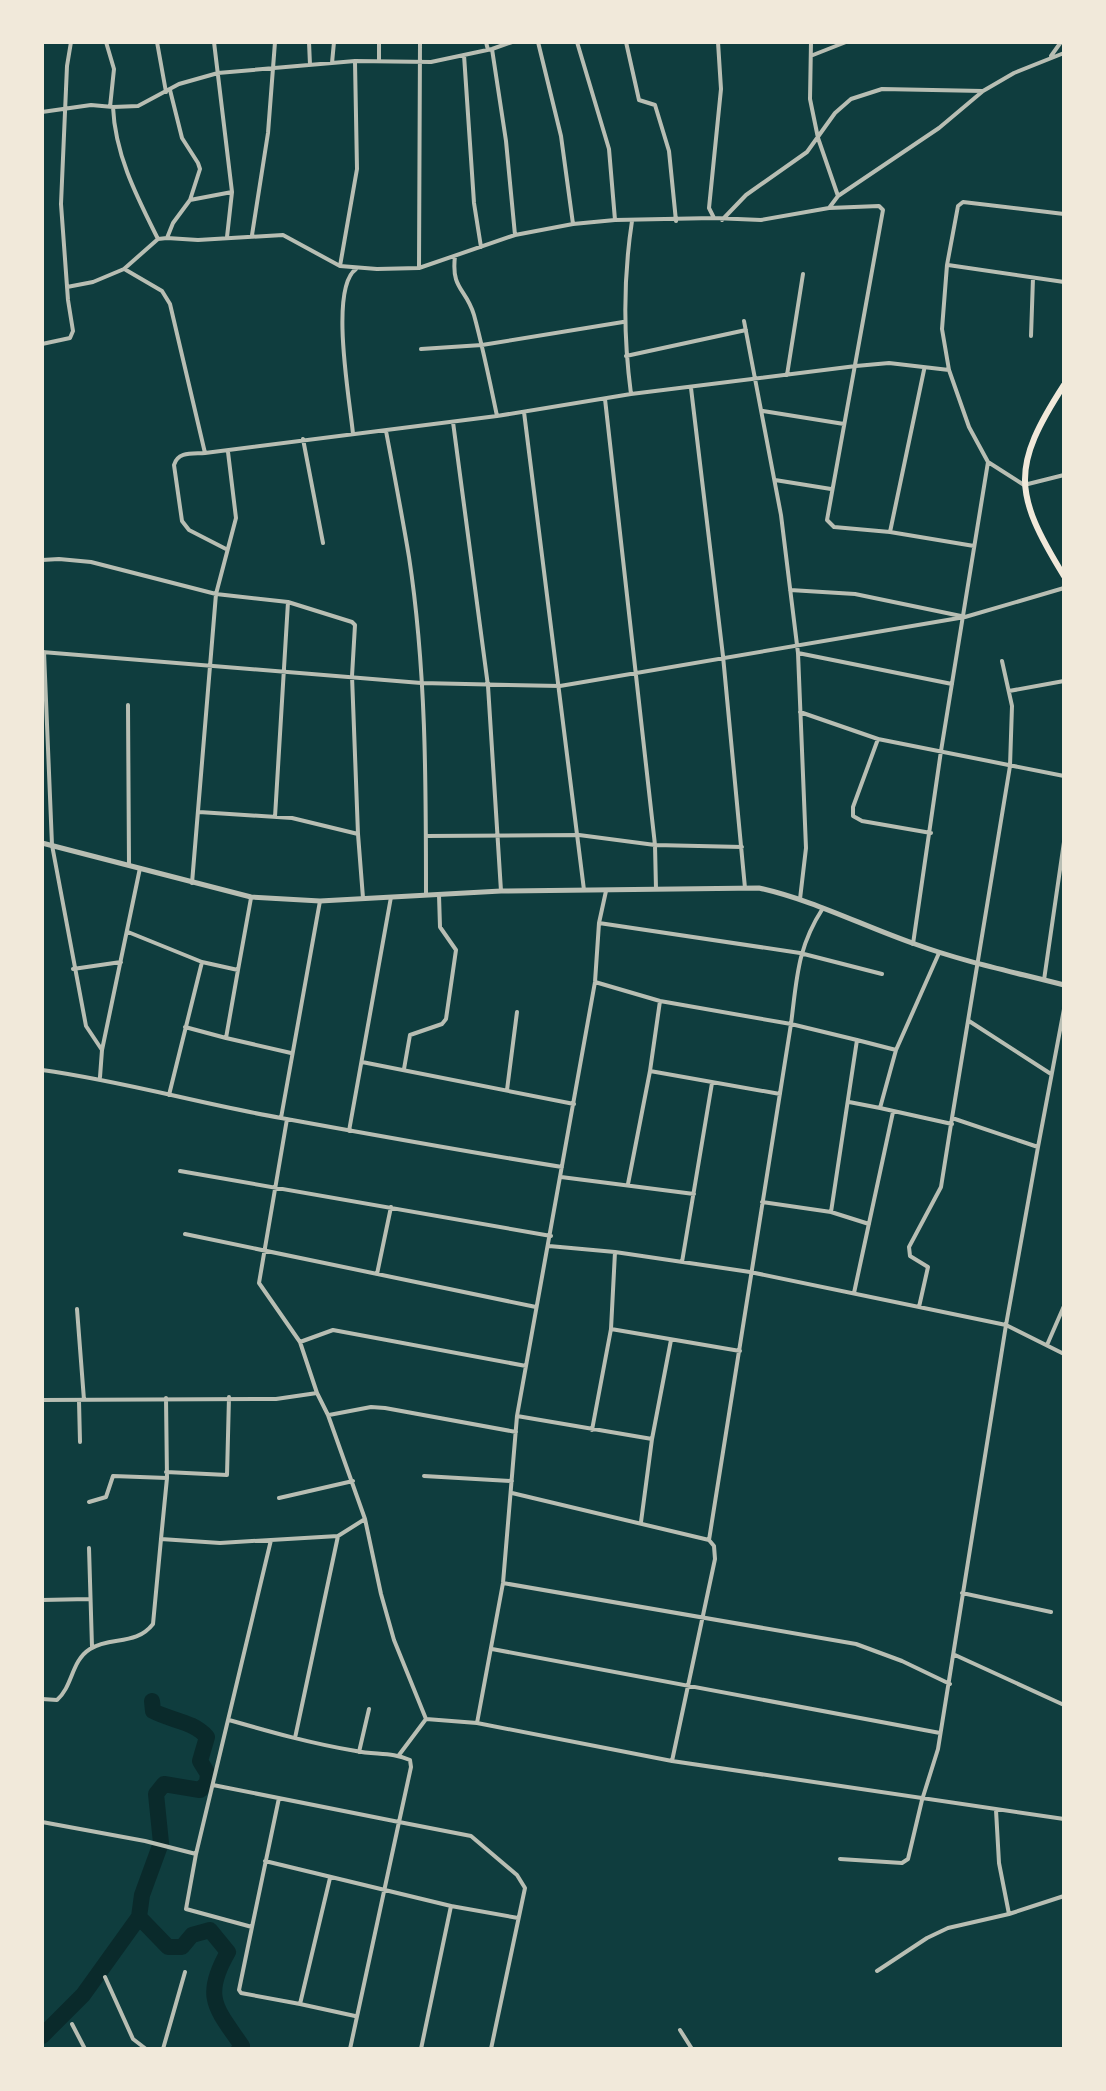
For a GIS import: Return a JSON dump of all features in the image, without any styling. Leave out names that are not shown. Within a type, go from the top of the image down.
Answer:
[{"type":"main road","points":[[1064,385],[1034,434],[1026,462],[1024,485],[1035,526],[1064,576]]},
{"type":"street","points":[[42,344],[73,336],[61,204],[71,42]]},
{"type":"street","points":[[106,42],[114,69],[111,107],[118,147],[138,200],[158,239]]},
{"type":"street","points":[[157,42],[182,138],[200,169],[190,200],[173,223],[167,238]]},
{"type":"street","points":[[214,42],[232,192],[227,237]]},
{"type":"street","points":[[252,235],[268,133],[275,42]]},
{"type":"street","points":[[309,42],[310,65]]},
{"type":"street","points":[[332,63],[334,42]]},
{"type":"street","points":[[379,42],[379,61]]},
{"type":"street","points":[[419,268],[420,42]]},
{"type":"street","points":[[486,42],[506,141],[515,235]]},
{"type":"street","points":[[42,112],[91,105],[138,106],[179,84],[218,73],[355,61],[418,63],[448,60],[512,42]]},
{"type":"street","points":[[538,42],[561,136],[573,224]]},
{"type":"street","points":[[577,42],[609,149],[615,220]]},
{"type":"street","points":[[626,42],[639,100],[655,105],[665,138],[676,221]]},
{"type":"street","points":[[714,218],[709,208],[721,89],[718,42]]},
{"type":"street","points":[[811,42],[810,99],[818,138],[838,196]]},
{"type":"street","points":[[813,55],[846,42]]},
{"type":"street","points":[[1050,58],[1061,42]]},
{"type":"street","points":[[829,208],[838,196],[939,128],[983,91],[1014,73],[1064,53]]},
{"type":"street","points":[[464,55],[474,203],[481,247]]},
{"type":"street","points":[[340,266],[357,169],[355,61]]},
{"type":"street","points":[[722,220],[746,195],[807,152],[835,113],[851,99],[882,89],[983,91]]},
{"type":"street","points":[[190,200],[232,192]]},
{"type":"street","points":[[1064,214],[963,202],[958,206],[947,265],[942,329],[949,370],[969,427],[988,462],[1024,485],[1064,475]]},
{"type":"street","points":[[67,287],[93,282],[124,269],[158,239],[167,238],[198,240],[283,235],[340,266],[419,268],[515,235],[573,224],[615,220],[761,220],[829,208],[879,206],[883,210],[827,520],[834,527],[890,532],[974,546]]},
{"type":"street","points":[[631,394],[623,322],[625,266],[632,220]]},
{"type":"street","points":[[455,256],[453,273],[458,289],[472,309],[497,416]]},
{"type":"street","points":[[947,265],[1064,282]]},
{"type":"street","points":[[353,434],[342,330],[343,304],[348,275],[354,270],[366,268]]},
{"type":"street","points":[[124,269],[162,291],[170,304],[205,453]]},
{"type":"street","points":[[787,375],[803,274]]},
{"type":"street","points":[[1031,336],[1033,278]]},
{"type":"street","points":[[744,321],[775,480],[798,653],[806,848],[800,899]]},
{"type":"street","points":[[421,349],[482,345],[623,322]]},
{"type":"street","points":[[626,356],[746,330]]},
{"type":"street","points":[[226,549],[189,530],[182,521],[174,465],[180,455],[228,452],[303,439],[497,416],[631,394],[856,366],[889,363],[949,370]]},
{"type":"street","points":[[890,532],[924,369]]},
{"type":"street","points":[[691,388],[723,656],[745,888]]},
{"type":"street","points":[[605,399],[655,845],[656,889]]},
{"type":"street","points":[[763,411],[844,424]]},
{"type":"street","points":[[524,412],[584,891]]},
{"type":"street","points":[[453,422],[488,686],[501,891]]},
{"type":"street","points":[[386,431],[409,559],[421,683],[426,755],[426,893]]},
{"type":"street","points":[[303,439],[323,543]]},
{"type":"street","points":[[192,883],[216,594],[236,518],[228,452]]},
{"type":"street","points":[[913,944],[988,462]]},
{"type":"street","points":[[775,480],[831,489]]},
{"type":"street","points":[[42,560],[91,562],[216,594],[288,602],[355,625],[352,676],[363,898]]},
{"type":"street","points":[[102,1050],[86,1026],[52,845],[43,652],[421,683],[560,686],[965,617],[1064,588]]},
{"type":"street","points":[[790,590],[855,594],[965,617]]},
{"type":"street","points":[[275,817],[288,602]]},
{"type":"street","points":[[798,653],[952,684]]},
{"type":"street","points":[[919,1307],[928,1267],[910,1256],[909,1247],[941,1187],[1010,766],[1013,726],[1002,661]]},
{"type":"street","points":[[1009,691],[1064,681]]},
{"type":"street","points":[[128,705],[129,865]]},
{"type":"street","points":[[800,712],[878,739],[1064,776]]},
{"type":"street","points":[[878,739],[853,807],[853,816],[862,821],[931,833]]},
{"type":"street","points":[[198,812],[275,817],[358,834]]},
{"type":"street","points":[[426,836],[579,835],[655,845],[742,847]]},
{"type":"street","points":[[1044,980],[1064,842]]},
{"type":"street","points":[[42,843],[251,897],[320,901],[426,893],[759,888],[800,899],[913,944],[977,965],[1064,985]]},
{"type":"street","points":[[100,1078],[102,1050],[140,868]]},
{"type":"street","points":[[477,1723],[503,1583],[517,1416],[595,982],[599,923],[606,891]]},
{"type":"street","points":[[404,1069],[410,1035],[442,1024],[446,1019],[456,950],[440,927],[439,893]]},
{"type":"street","points":[[226,1038],[251,897]]},
{"type":"street","points":[[349,1132],[391,897]]},
{"type":"street","points":[[281,1118],[320,901]]},
{"type":"street","points":[[709,1540],[800,953],[808,929],[823,908]]},
{"type":"street","points":[[599,923],[800,953],[882,974]]},
{"type":"street","points":[[128,932],[202,962],[238,970]]},
{"type":"street","points":[[880,1108],[896,1050],[939,952]]},
{"type":"street","points":[[73,969],[121,962]]},
{"type":"street","points":[[168,1095],[202,962]]},
{"type":"street","points":[[595,982],[660,1001],[791,1024],[896,1050]]},
{"type":"street","points":[[628,1184],[660,1001]]},
{"type":"street","points":[[840,1859],[902,1863],[908,1859],[938,1749],[1006,1325],[1064,1009]]},
{"type":"street","points":[[507,1090],[517,1012]]},
{"type":"street","points":[[968,1020],[1051,1074]]},
{"type":"street","points":[[185,1027],[291,1053]]},
{"type":"street","points":[[831,1212],[857,1040]]},
{"type":"street","points":[[362,1062],[574,1104]]},
{"type":"street","points":[[42,1070],[100,1078],[349,1132],[562,1167]]},
{"type":"street","points":[[650,1071],[780,1094]]},
{"type":"street","points":[[682,1262],[712,1083]]},
{"type":"street","points":[[849,1102],[952,1121],[1038,1147]]},
{"type":"street","points":[[854,1293],[893,1112]]},
{"type":"street","points":[[287,1119],[259,1283],[300,1342],[328,1415],[365,1519],[394,1640],[426,1719]]},
{"type":"street","points":[[180,1171],[551,1236]]},
{"type":"street","points":[[561,1177],[694,1194]]},
{"type":"street","points":[[762,1202],[831,1212],[869,1224]]},
{"type":"street","points":[[377,1274],[391,1207]]},
{"type":"street","points":[[185,1234],[536,1307]]},
{"type":"street","points":[[549,1246],[615,1252],[750,1272],[854,1293],[1006,1325],[1064,1354]]},
{"type":"street","points":[[592,1430],[611,1329],[615,1252]]},
{"type":"street","points":[[1047,1345],[1064,1306]]},
{"type":"street","points":[[77,1309],[82,1401],[80,1442]]},
{"type":"street","points":[[611,1329],[740,1351]]},
{"type":"street","points":[[300,1342],[333,1330],[526,1366]]},
{"type":"street","points":[[641,1522],[652,1439],[671,1340]]},
{"type":"street","points":[[42,1400],[276,1399],[317,1393]]},
{"type":"street","points":[[89,1502],[106,1497],[113,1476],[227,1475],[229,1397]]},
{"type":"street","points":[[42,1699],[57,1700],[63,1694],[78,1660],[92,1647],[145,1633],[153,1624],[166,1475],[166,1398]]},
{"type":"street","points":[[328,1415],[371,1407],[385,1408],[516,1432]]},
{"type":"street","points":[[517,1416],[652,1439]]},
{"type":"street","points":[[424,1476],[512,1481]]},
{"type":"street","points":[[279,1498],[353,1481]]},
{"type":"street","points":[[512,1493],[641,1522],[709,1540],[714,1546],[715,1559],[672,1761]]},
{"type":"street","points":[[161,1539],[220,1543],[338,1536],[365,1519]]},
{"type":"street","points":[[295,1738],[338,1536]]},
{"type":"street","points":[[252,1927],[186,1909],[196,1854],[271,1540]]},
{"type":"street","points":[[89,1548],[92,1647]]},
{"type":"street","points":[[503,1583],[856,1644],[950,1684]]},
{"type":"street","points":[[962,1593],[1051,1612]]},
{"type":"street","points":[[42,1600],[89,1599]]},
{"type":"street","points":[[492,1649],[940,1733]]},
{"type":"street","points":[[955,1655],[1064,1705]]},
{"type":"street","points":[[359,1752],[369,1709]]},
{"type":"street","points":[[426,1719],[477,1723],[672,1761],[1064,1819]]},
{"type":"street","points":[[399,1755],[426,1719]]},
{"type":"street","points":[[229,1720],[295,1738],[359,1752],[399,1755],[410,1760],[411,1767],[350,2049]]},
{"type":"street","points":[[213,1785],[460,1833],[480,1842],[525,1888],[491,2049]]},
{"type":"street","points":[[279,1798],[239,1990],[241,1993],[356,2016]]},
{"type":"street","points":[[996,1809],[999,1863],[1009,1914]]},
{"type":"street","points":[[42,1822],[196,1854]]},
{"type":"street","points":[[265,1861],[451,1906],[518,1918]]},
{"type":"street","points":[[300,2004],[330,1878]]},
{"type":"street","points":[[877,1971],[948,1928],[1009,1914],[1064,1896]]},
{"type":"street","points":[[421,2049],[451,1906]]},
{"type":"street","points":[[163,2049],[185,1972]]},
{"type":"street","points":[[105,1977],[133,2039],[146,2049]]},
{"type":"street","points":[[72,2024],[85,2049]]},
{"type":"street","points":[[680,2030],[692,2049]]},
{"type":"waterway","points":[[152,1701],[153,1711],[189,1724],[207,1737],[200,1761],[208,1774],[207,1783],[200,1790],[164,1784],[156,1794],[161,1843],[142,1895],[139,1917],[168,1947],[182,1947],[192,1935],[210,1930],[228,1952],[220,1967],[214,1991],[219,2011],[242,2046],[239,2049]]},
{"type":"waterway","points":[[42,2036],[83,1995],[139,1917]]}]
